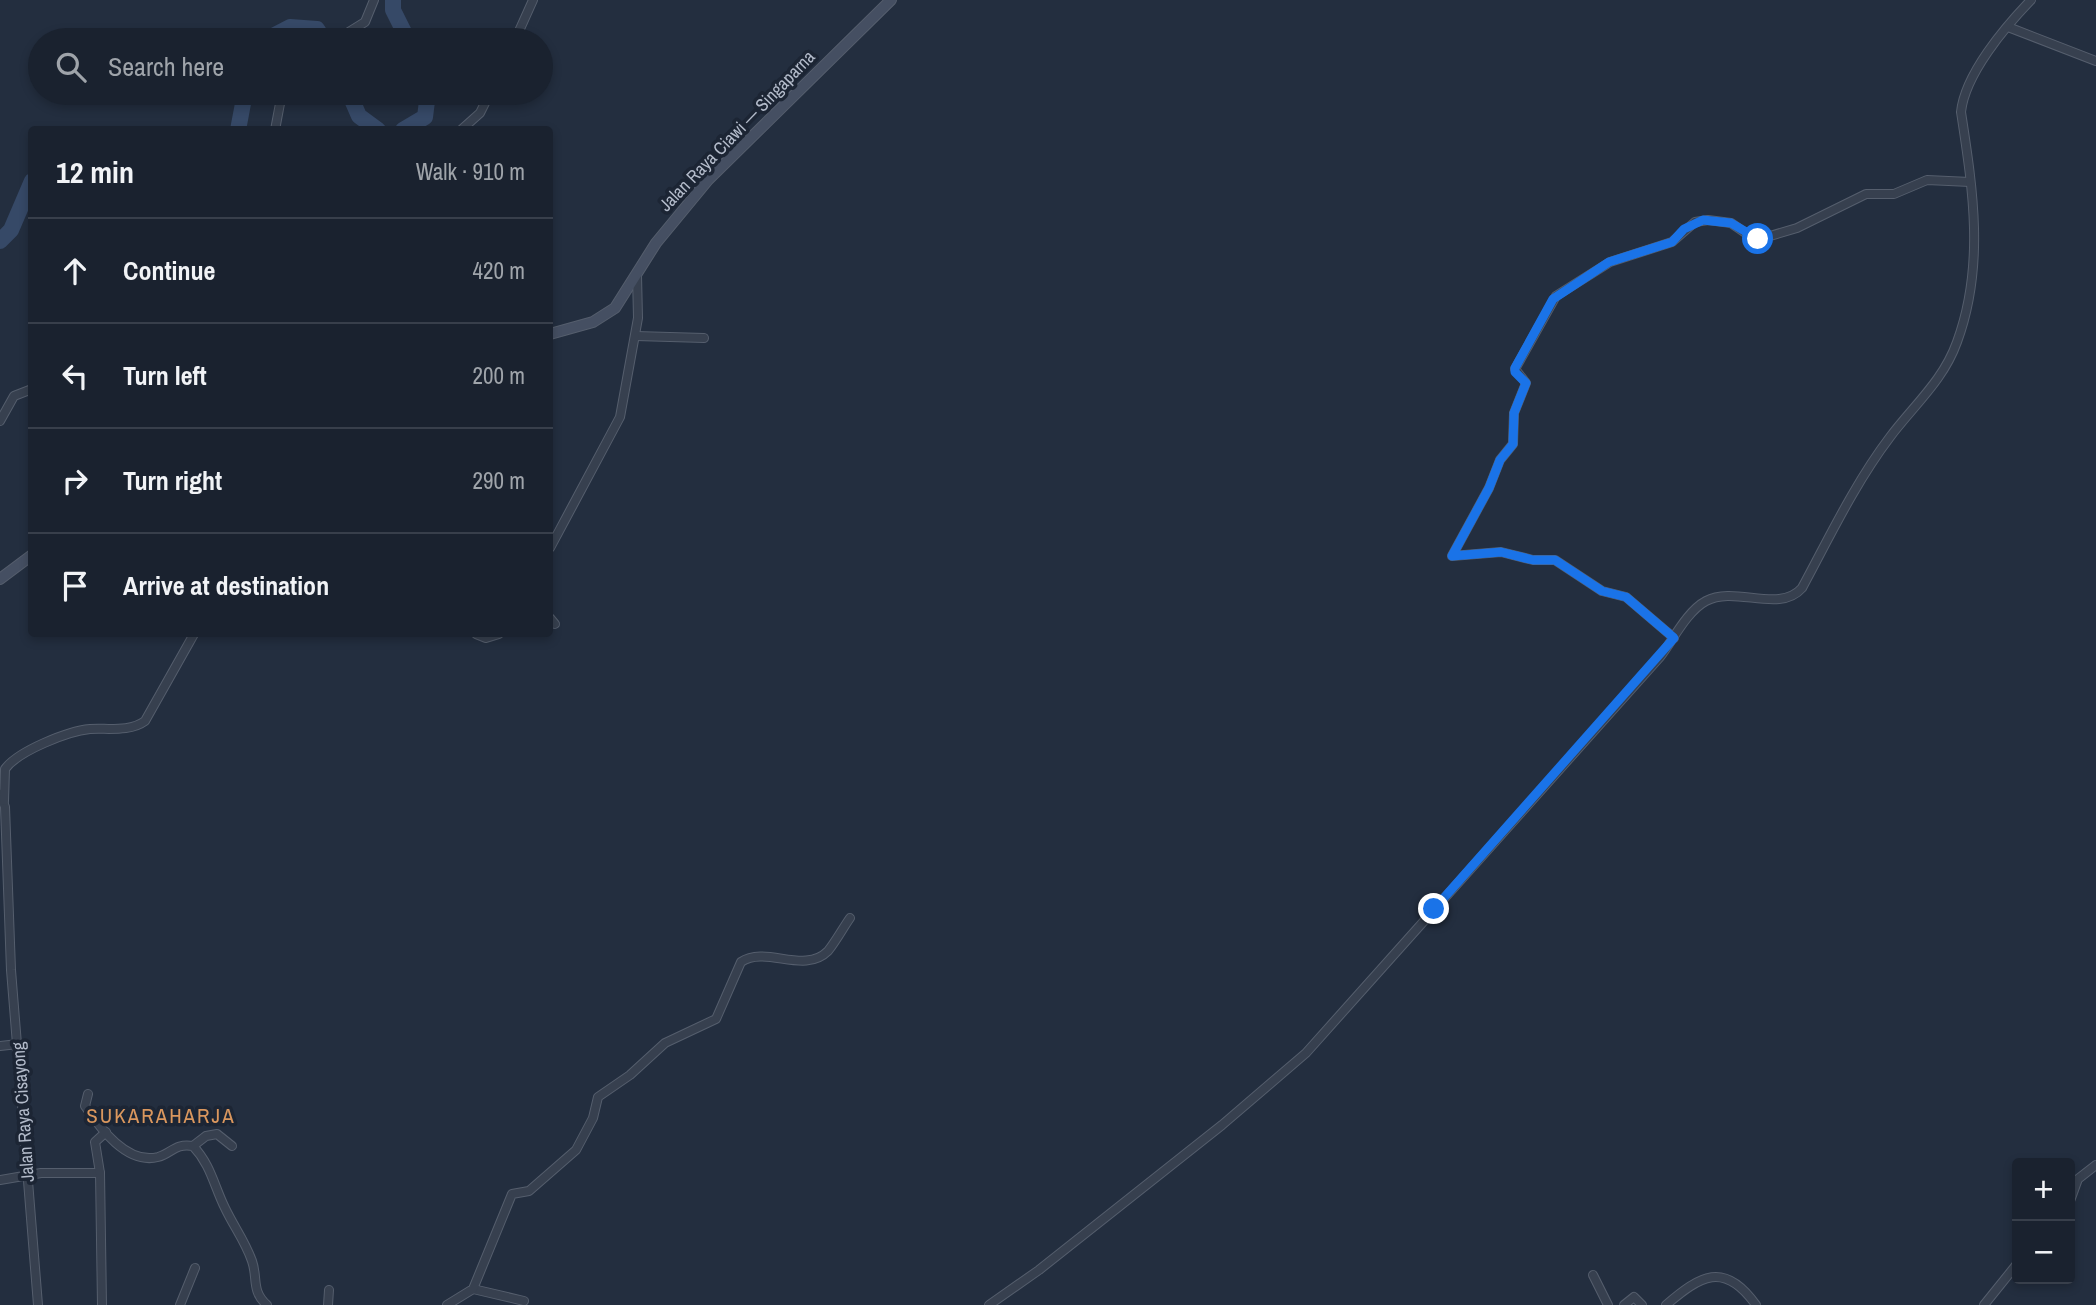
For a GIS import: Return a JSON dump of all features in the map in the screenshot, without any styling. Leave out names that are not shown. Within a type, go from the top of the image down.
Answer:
[{"type":"main road","name":"Jalan Raya Ciawi — Singaparna","points":[[553,333],[603,317],[620,301],[656,243],[708,180],[891,0]]},
{"type":"main road","points":[[0,579],[28,558]]},
{"type":"street","points":[[356,28],[365,22],[374,0]]},
{"type":"street","points":[[520,28],[533,0]]},
{"type":"street","points":[[989,1305],[1039,1270],[1222,1125],[1306,1053],[1706,601],[1729,595],[1785,599],[1795,596],[1890,437],[1942,375],[1957,343],[1965,314],[1976,233],[1962,100],[1973,75],[2031,0]]},
{"type":"street","points":[[2008,27],[2096,61]]},
{"type":"street","points":[[276,126],[280,105]]},
{"type":"street","points":[[465,126],[480,113],[484,105]]},
{"type":"street","points":[[1674,638],[1626,597],[1602,591],[1555,560],[1533,560],[1501,552],[1452,556],[1489,488],[1500,460],[1513,444],[1514,413],[1526,383],[1515,372],[1515,368],[1550,302],[1609,262],[1672,242],[1684,229],[1699,220],[1731,223],[1753,238],[1764,239],[1797,228],[1866,194],[1894,194],[1927,180],[1970,182]]},
{"type":"street","points":[[553,542],[620,417],[636,336],[636,275]]},
{"type":"street","points":[[636,336],[704,338]]},
{"type":"street","points":[[0,421],[14,397],[28,391]]},
{"type":"street","name":"Jalan Raya Cisayong","points":[[38,1305],[7,894],[2,798],[5,769],[21,756],[68,734],[131,727],[145,721],[192,637]]},
{"type":"street","points":[[447,1305],[473,1289],[512,1194],[529,1191],[576,1150],[593,1118],[598,1097],[630,1075],[665,1043],[716,1019],[741,962],[751,957],[806,961],[820,957],[827,952],[850,918]]},
{"type":"street","points":[[0,1046],[18,1044]]},
{"type":"street","points":[[88,1094],[85,1106],[106,1132],[123,1149],[144,1158],[161,1156],[175,1146],[193,1146],[206,1136],[217,1134],[232,1146]]},
{"type":"street","points":[[102,1305],[100,1173],[95,1139],[106,1132]]},
{"type":"street","points":[[193,1146],[211,1171],[224,1207],[243,1237],[253,1264],[256,1291],[267,1305]]},
{"type":"street","points":[[2075,1188],[2078,1179],[2096,1165]]},
{"type":"street","points":[[0,1180],[28,1178],[41,1173],[100,1173]]},
{"type":"street","points":[[180,1305],[195,1268]]},
{"type":"street","points":[[1984,1305],[2012,1270]]},
{"type":"street","points":[[1594,1275],[1608,1305]]},
{"type":"street","points":[[1665,1305],[1688,1286],[1707,1277],[1722,1277],[1740,1287],[1756,1305]]},
{"type":"street","points":[[473,1289],[524,1301]]},
{"type":"street","points":[[328,1305],[329,1290]]},
{"type":"street","points":[[1625,1305],[1634,1297],[1642,1305]]},
{"type":"waterway","points":[[393,0],[393,10],[402,28]]},
{"type":"waterway","points":[[288,28],[304,28]]},
{"type":"waterway","points":[[239,126],[243,105]]},
{"type":"waterway","points":[[354,105],[359,116],[373,126]]},
{"type":"waterway","points":[[410,126],[425,117],[426,105]]},
{"type":"waterway","points":[[0,241],[11,230],[28,190]]},
{"type":"district","name":"SUKARAHARJA","points":[[161,1116]]},
{"type":"route","points":[[1434,909],[1660,657],[1674,638],[1626,597],[1602,591],[1568,566],[1555,560],[1533,560],[1501,552],[1452,556],[1489,488],[1500,460],[1513,444],[1514,413],[1526,383],[1514,370],[1550,302],[1609,262],[1672,242],[1684,229],[1703,220],[1731,223],[1758,239]]}]
